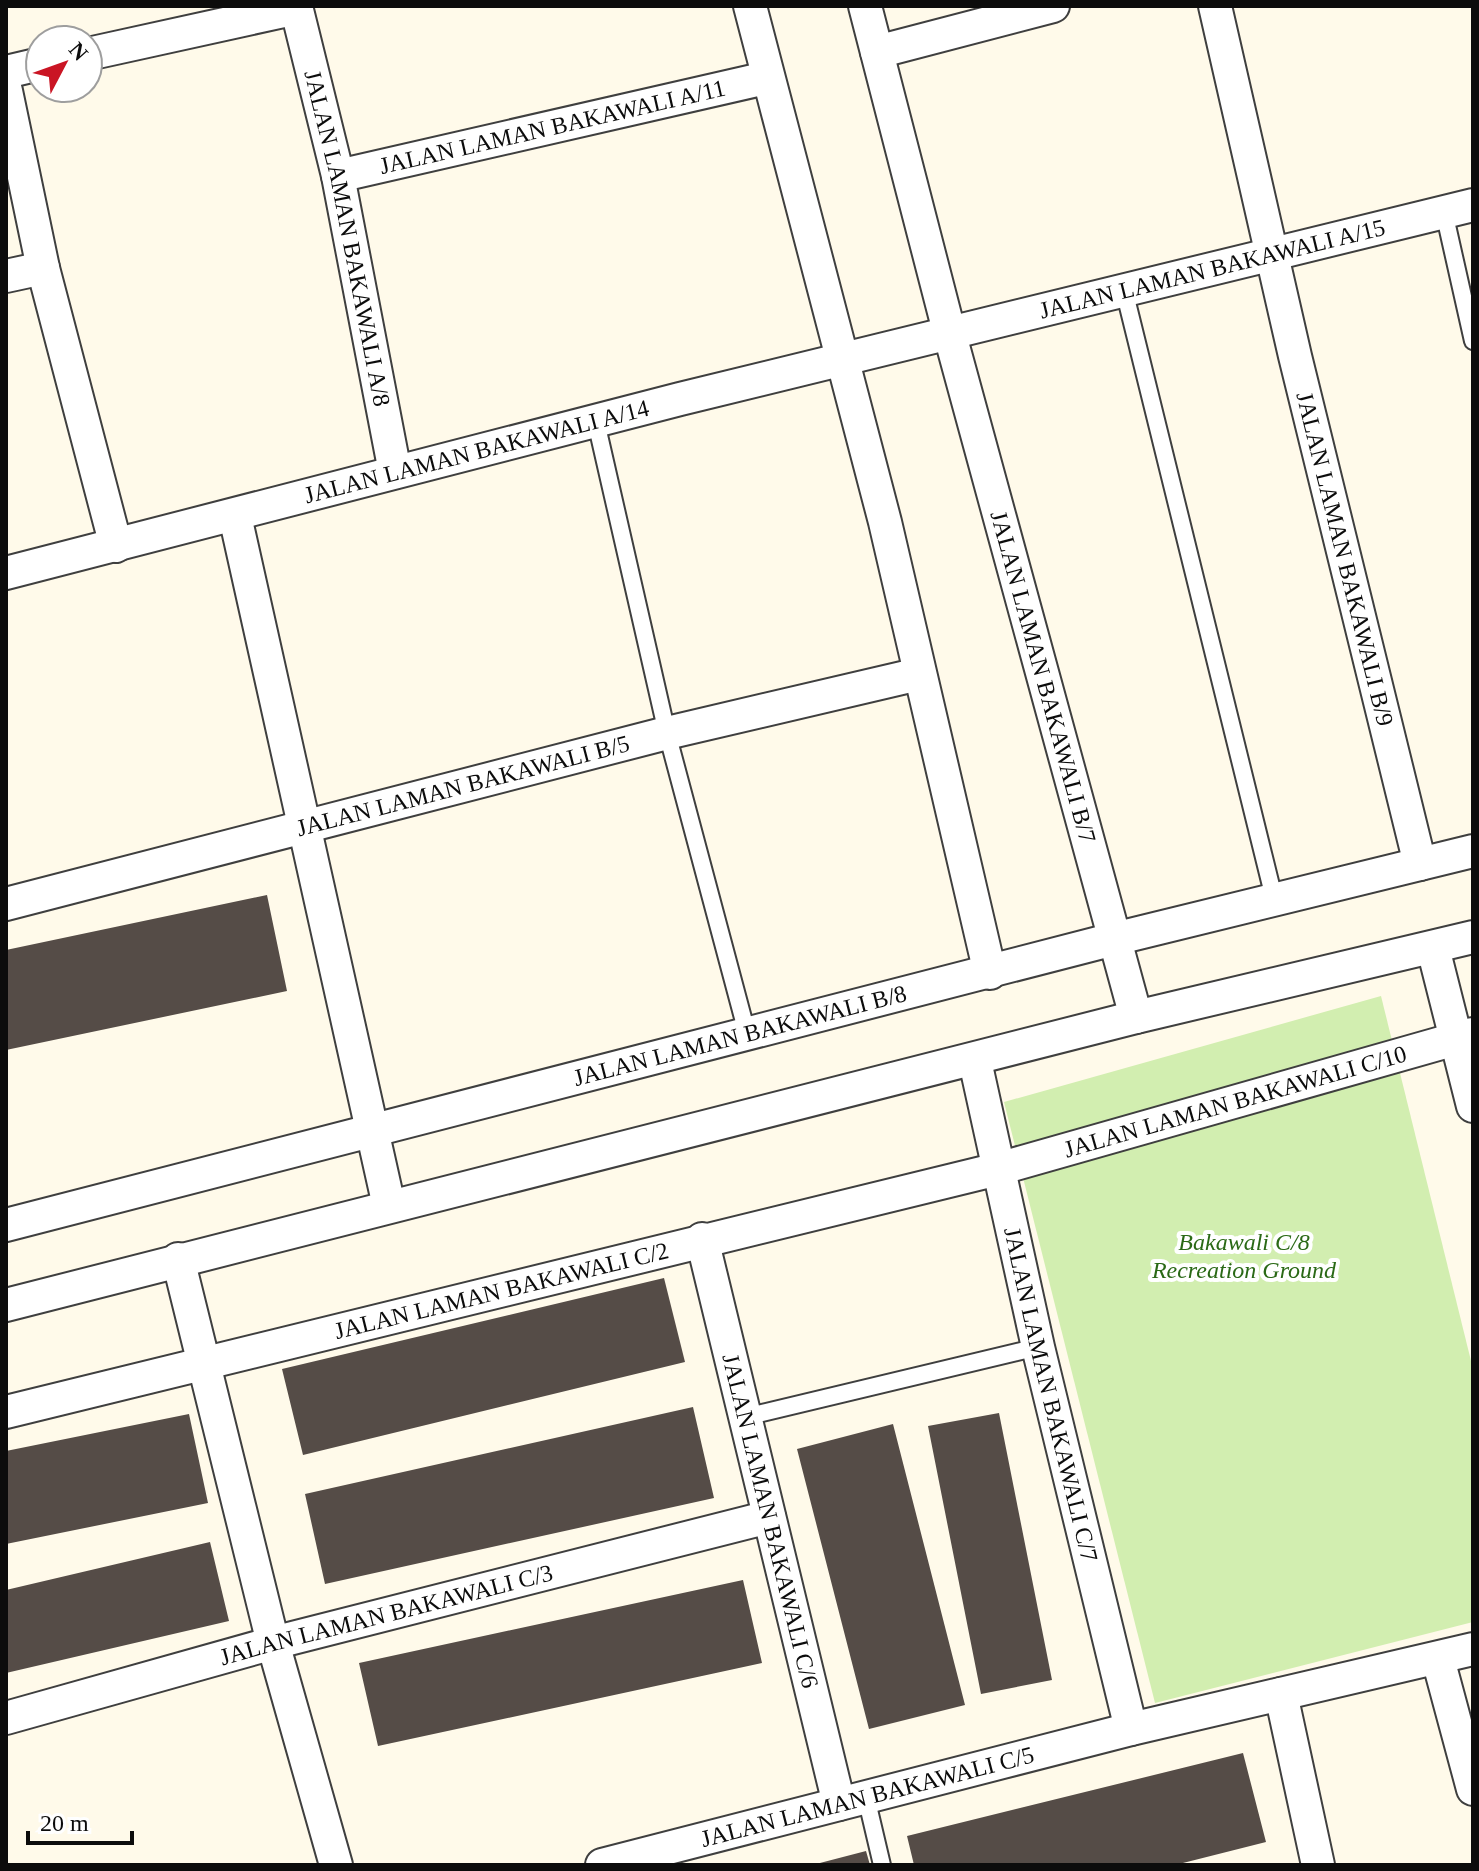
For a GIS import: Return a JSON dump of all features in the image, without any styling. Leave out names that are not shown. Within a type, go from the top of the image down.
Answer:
[{"type":"street","points":[[750,6],[840,362],[885,522],[990,973]]},
{"type":"street","name":"JALAN LAMAN BAKAWALI B/7","points":[[865,6],[950,335],[1136,1017]]},
{"type":"street","points":[[877,52],[1053,6]]},
{"type":"street","name":"JALAN LAMAN BAKAWALI B/9","points":[[1215,6],[1298,372],[1420,864]]},
{"type":"street","points":[[104,50],[296,7]]},
{"type":"street","name":"JALAN LAMAN BAKAWALI A/8","points":[[296,7],[338,176],[395,472]]},
{"type":"street","name":"JALAN LAMAN BAKAWALI A/11","points":[[338,176],[766,78]]},
{"type":"street","points":[[6,91],[43,268],[116,546]]},
{"type":"street","name":"JALAN LAMAN BAKAWALI A/15","points":[[950,335],[1458,208]]},
{"type":"street","points":[[6,276],[43,268]]},
{"type":"street","name":"JALAN LAMAN BAKAWALI A/14","points":[[6,573],[395,472],[950,335]]},
{"type":"street","points":[[235,516],[389,1206]]},
{"type":"street","name":"JALAN LAMAN BAKAWALI B/5","points":[[6,904],[667,733],[919,674]]},
{"type":"street","name":"JALAN LAMAN BAKAWALI B/8","points":[[6,1225],[1114,939],[1473,851]]},
{"type":"street","points":[[6,1305],[178,1259],[975,1061],[1136,1017],[1473,937]]},
{"type":"street","points":[[1433,948],[1466,1036],[1473,1106]]},
{"type":"street","name":"JALAN LAMAN BAKAWALI C/10","points":[[998,1169],[1466,1036]]},
{"type":"street","name":"JALAN LAMAN BAKAWALI C/7","points":[[975,1061],[1038,1347],[1131,1729]]},
{"type":"street","name":"JALAN LAMAN BAKAWALI C/2","points":[[6,1412],[702,1239],[998,1169]]},
{"type":"street","name":"JALAN LAMAN BAKAWALI C/6","points":[[702,1239],[769,1517],[852,1801]]},
{"type":"street","points":[[178,1259],[273,1643],[336,1865]]},
{"type":"street","name":"JALAN LAMAN BAKAWALI C/3","points":[[6,1718],[273,1643],[769,1517]]},
{"type":"street","name":"JALAN LAMAN BAKAWALI C/5","points":[[602,1865],[1131,1729],[1473,1649]]},
{"type":"street","points":[[1438,1659],[1473,1789]]},
{"type":"street","points":[[1281,1694],[1318,1865]]},
{"type":"lane","points":[[1458,208],[1473,341]]},
{"type":"lane","points":[[1124,290],[1275,902]]},
{"type":"lane","points":[[596,422],[667,733],[747,1033]]},
{"type":"lane","points":[[745,1417],[1038,1347]]},
{"type":"lane","points":[[852,1801],[882,1865]]},
{"type":"green space","name":"Bakawali C/8 Recreation Ground","points":[[1381,996],[1473,1369],[1473,1622],[1155,1703],[1004,1102]]},
{"type":"building","points":[[267,895],[287,991],[6,1050],[6,950]]},
{"type":"building","points":[[664,1278],[685,1362],[303,1455],[282,1369]]},
{"type":"building","points":[[693,1407],[714,1498],[325,1584],[305,1494]]},
{"type":"building","points":[[999,1413],[1052,1680],[981,1694],[928,1426]]},
{"type":"building","points":[[189,1414],[208,1503],[6,1544],[6,1451]]},
{"type":"building","points":[[893,1424],[965,1705],[869,1729],[797,1449]]},
{"type":"building","points":[[210,1542],[229,1621],[6,1673],[6,1590]]},
{"type":"building","points":[[743,1580],[762,1663],[378,1746],[359,1663]]},
{"type":"building","points":[[1243,1753],[1266,1842],[1175,1865],[914,1865],[907,1836]]},
{"type":"building","points":[[866,1851],[870,1865],[816,1865],[816,1864]]}]
